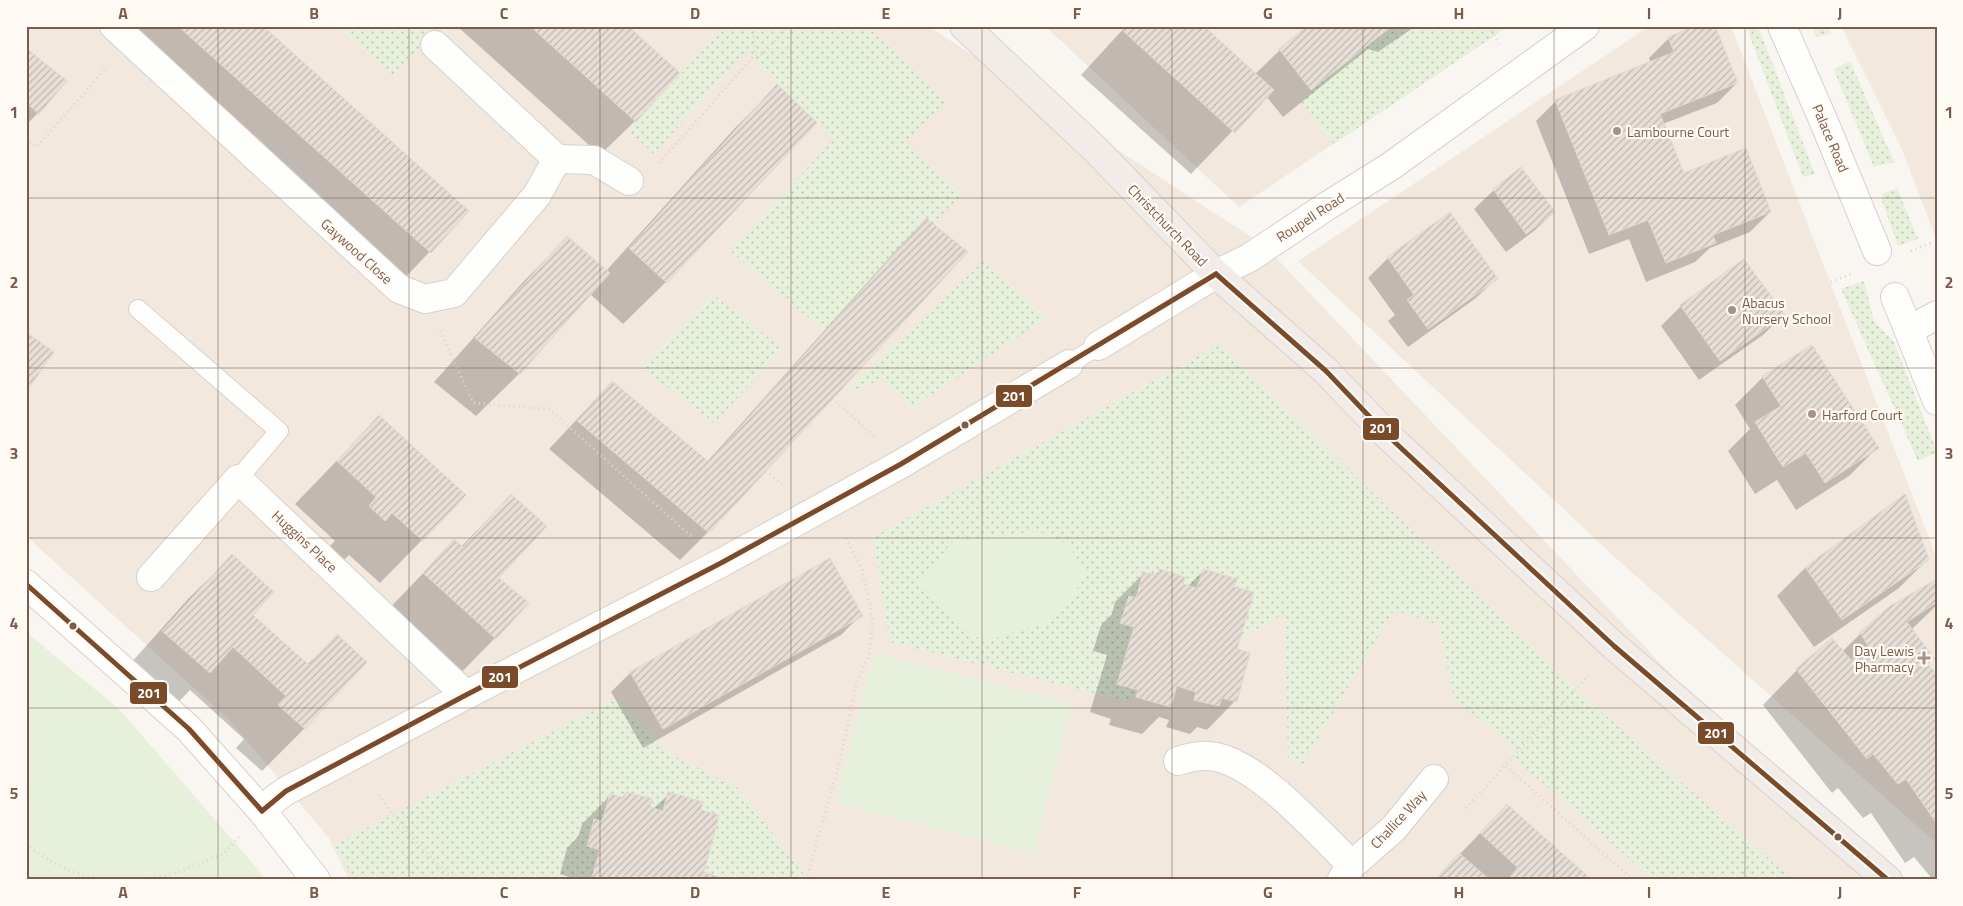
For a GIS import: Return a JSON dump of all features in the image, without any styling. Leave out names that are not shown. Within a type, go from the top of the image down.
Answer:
[{"type":"highway","name":"Christchurch Road","points":[[964,26],[1095,149],[1216,274],[1326,371],[1387,435],[1614,646],[1888,880]]},
{"type":"street","name":"Roupell Road","points":[[1098,346],[1216,274],[1248,258],[1391,166],[1585,26]]},
{"type":"street","name":"Palace Road","points":[[1782,26],[1877,251]]},
{"type":"street","name":"Gaywood Close","points":[[122,34],[399,289],[425,299]]},
{"type":"street","points":[[434,45],[557,159],[594,160],[630,181]]},
{"type":"street","points":[[425,299],[454,293],[537,195],[557,159]]},
{"type":"street","points":[[1895,297],[1937,401]]},
{"type":"street","points":[[1909,330],[1937,314]]},
{"type":"street","name":"Roupell Road","points":[[262,811],[286,791],[721,563],[901,464],[1069,364]]},
{"type":"street","points":[[151,577],[238,478]]},
{"type":"street","name":"Huggins Place","points":[[238,478],[466,695]]},
{"type":"street","points":[[26,584],[189,730],[262,811],[316,880]]},
{"type":"street","points":[[1178,761],[1195,756],[1215,756],[1234,763],[1253,774],[1281,797],[1347,872]]},
{"type":"street","name":"Challice Way","points":[[1347,872],[1394,828],[1434,779]]},
{"type":"lane","points":[[138,309],[278,432],[238,478]]},
{"type":"lane","name":"Roupell Road","points":[[1069,364],[1098,346]]},
{"type":"path","points":[[753,26],[755,55]]},
{"type":"path","points":[[630,181],[649,175],[755,55],[763,54],[788,26]]},
{"type":"path","points":[[1489,26],[1503,51]]},
{"type":"path","points":[[26,139],[37,147],[122,34]]},
{"type":"path","points":[[1907,253],[1931,243]]},
{"type":"path","points":[[1830,282],[1856,273]]},
{"type":"path","points":[[425,299],[473,403],[550,409],[721,563]]},
{"type":"path","points":[[832,399],[876,437],[901,464]]},
{"type":"path","points":[[766,471],[785,489]]},
{"type":"path","points":[[806,880],[841,757],[856,686],[869,654],[873,622],[862,569],[845,536]]},
{"type":"path","points":[[1466,808],[1614,646]]},
{"type":"path","points":[[1506,766],[1633,880]]},
{"type":"path","points":[[379,795],[425,854],[454,880]]},
{"type":"path","points":[[140,880],[176,873],[223,854],[262,811]]},
{"type":"path","points":[[26,844],[48,860],[73,872],[112,880]]},
{"type":"shaded area","points":[[26,26],[928,26],[1265,246],[1866,880],[349,880],[329,838],[228,719],[26,536]]},
{"type":"shaded area","points":[[1045,26],[1509,26],[1239,207]]},
{"type":"shaded area","points":[[1650,26],[1731,26],[1937,559],[1937,844],[1618,560],[1298,261]]},
{"type":"shaded area","points":[[1841,26],[1937,26],[1937,241],[1901,147]]},
{"type":"green space","points":[[337,26],[439,26],[394,76]]},
{"type":"green space","points":[[720,26],[867,26],[945,102],[905,142],[962,195],[825,332],[730,251],[834,139],[746,51],[654,154],[629,131],[722,29]]},
{"type":"green space","points":[[1392,26],[1509,26],[1334,144],[1299,100]]},
{"type":"green space","points":[[1746,26],[1758,26],[1815,174],[1803,177]]},
{"type":"green space","points":[[1812,26],[1827,26],[1831,34],[1816,37]]},
{"type":"green space","points":[[1850,61],[1894,162],[1874,167],[1834,70]]},
{"type":"green space","points":[[1897,188],[1918,239],[1898,246],[1882,201],[1882,194]]},
{"type":"green space","points":[[984,260],[1046,318],[911,408],[884,379],[845,393]]},
{"type":"green space","points":[[1864,281],[1874,321],[1894,342],[1937,452],[1918,461],[1841,289]]},
{"type":"green space","points":[[713,294],[783,349],[714,423],[641,367]]},
{"type":"green space","points":[[1219,344],[1580,693],[1793,880],[1653,880],[1512,756],[1517,749],[1454,699],[1439,625],[1394,610],[1302,766],[1288,758],[1285,614],[1125,701],[890,642],[873,537]]},
{"type":"green space","points":[[1039,531],[1067,544],[1087,572],[1069,602],[1044,623],[984,642],[956,623],[921,582],[953,541]]},
{"type":"green space","points":[[26,632],[120,710],[267,880],[26,880]]},
{"type":"green space","points":[[874,653],[1072,704],[1034,854],[835,803]]},
{"type":"green space","points":[[617,698],[672,755],[738,788],[807,878],[804,880],[356,880],[332,846]]},
{"type":"building","points":[[178,26],[263,26],[469,211],[431,253]]},
{"type":"building","points":[[530,26],[628,26],[680,73],[636,122]]},
{"type":"building","points":[[1128,26],[1204,26],[1274,90],[1235,133],[1123,31]]},
{"type":"building","points":[[1307,26],[1392,26],[1311,90],[1279,49]]},
{"type":"building","name":"Lambourne Court","points":[[1695,26],[1715,26],[1738,83],[1660,114],[1684,173],[1746,148],[1771,212],[1713,235],[1716,243],[1666,263],[1648,220],[1609,235],[1555,100],[1674,52],[1668,37]]},
{"type":"building","points":[[26,48],[67,81],[39,114],[26,103]]},
{"type":"building","points":[[777,84],[817,123],[667,283],[629,248]]},
{"type":"building","points":[[1521,167],[1555,212],[1526,234],[1493,189]]},
{"type":"building","points":[[1450,212],[1498,279],[1428,329],[1407,300],[1414,295],[1387,257]]},
{"type":"building","points":[[926,218],[968,252],[709,533],[576,420],[612,381],[709,462]]},
{"type":"building","points":[[567,236],[610,273],[520,374],[475,338]]},
{"type":"building","name":"Abacus Nursery School","points":[[1744,259],[1785,315],[1720,361],[1680,305]]},
{"type":"building","points":[[26,332],[54,352],[26,392]]},
{"type":"building","name":"Harford Court","points":[[1812,345],[1879,448],[1825,483],[1806,453],[1783,467],[1755,422],[1781,406],[1762,376]]},
{"type":"building","points":[[379,415],[466,495],[423,541],[392,513],[385,521],[369,506],[376,497],[337,461]]},
{"type":"building","points":[[511,494],[547,526],[499,578],[529,603],[496,639],[423,573],[454,539],[463,547]]},
{"type":"building","points":[[1905,494],[1929,560],[1842,620],[1805,567]]},
{"type":"building","points":[[232,554],[274,592],[253,615],[309,665],[337,634],[367,662],[305,729],[278,705],[286,696],[233,647],[210,673],[162,631]]},
{"type":"building","points":[[830,558],[863,616],[663,729],[630,672]]},
{"type":"building","points":[[1159,569],[1185,577],[1183,584],[1197,588],[1203,569],[1237,579],[1234,587],[1254,592],[1237,649],[1250,653],[1237,702],[1222,698],[1219,706],[1194,700],[1196,692],[1177,686],[1171,707],[1136,697],[1138,690],[1117,684],[1134,627],[1120,623],[1129,596],[1136,598],[1143,572],[1158,576]]},
{"type":"building","points":[[1937,579],[1937,602],[1907,622],[1935,659],[1927,664],[1937,674],[1937,824],[1906,779],[1898,784],[1873,754],[1867,759],[1796,669],[1832,638],[1851,660],[1869,648],[1860,632],[1890,606]]},
{"type":"building","points":[[626,792],[652,799],[650,807],[663,811],[668,792],[703,802],[701,810],[719,815],[704,872],[716,876],[715,880],[591,880],[600,850],[587,846],[594,819],[602,821],[610,794],[624,798]]},
{"type":"building","points":[[1507,804],[1592,880],[1511,880],[1509,878],[1518,868],[1480,833]]},
{"type":"building","points":[[1459,853],[1490,880],[1435,880]]},
{"type":"transit line","name":"201","points":[[1216,274],[1326,371],[1387,435],[1614,646],[1888,880]]},
{"type":"transit line","name":"201","points":[[262,811],[286,791],[721,563],[901,464],[1216,274]]},
{"type":"transit line","name":"201","points":[[26,584],[189,729],[262,811]]},
{"type":"place","name":"Lambourne Court","points":[[1617,131]]},
{"type":"place","name":"Abacus Nursery School","points":[[1732,310]]},
{"type":"place","name":"Harford Court","points":[[1812,414]]},
{"type":"place","name":"Day Lewis Pharmacy","points":[[1924,658]]}]
